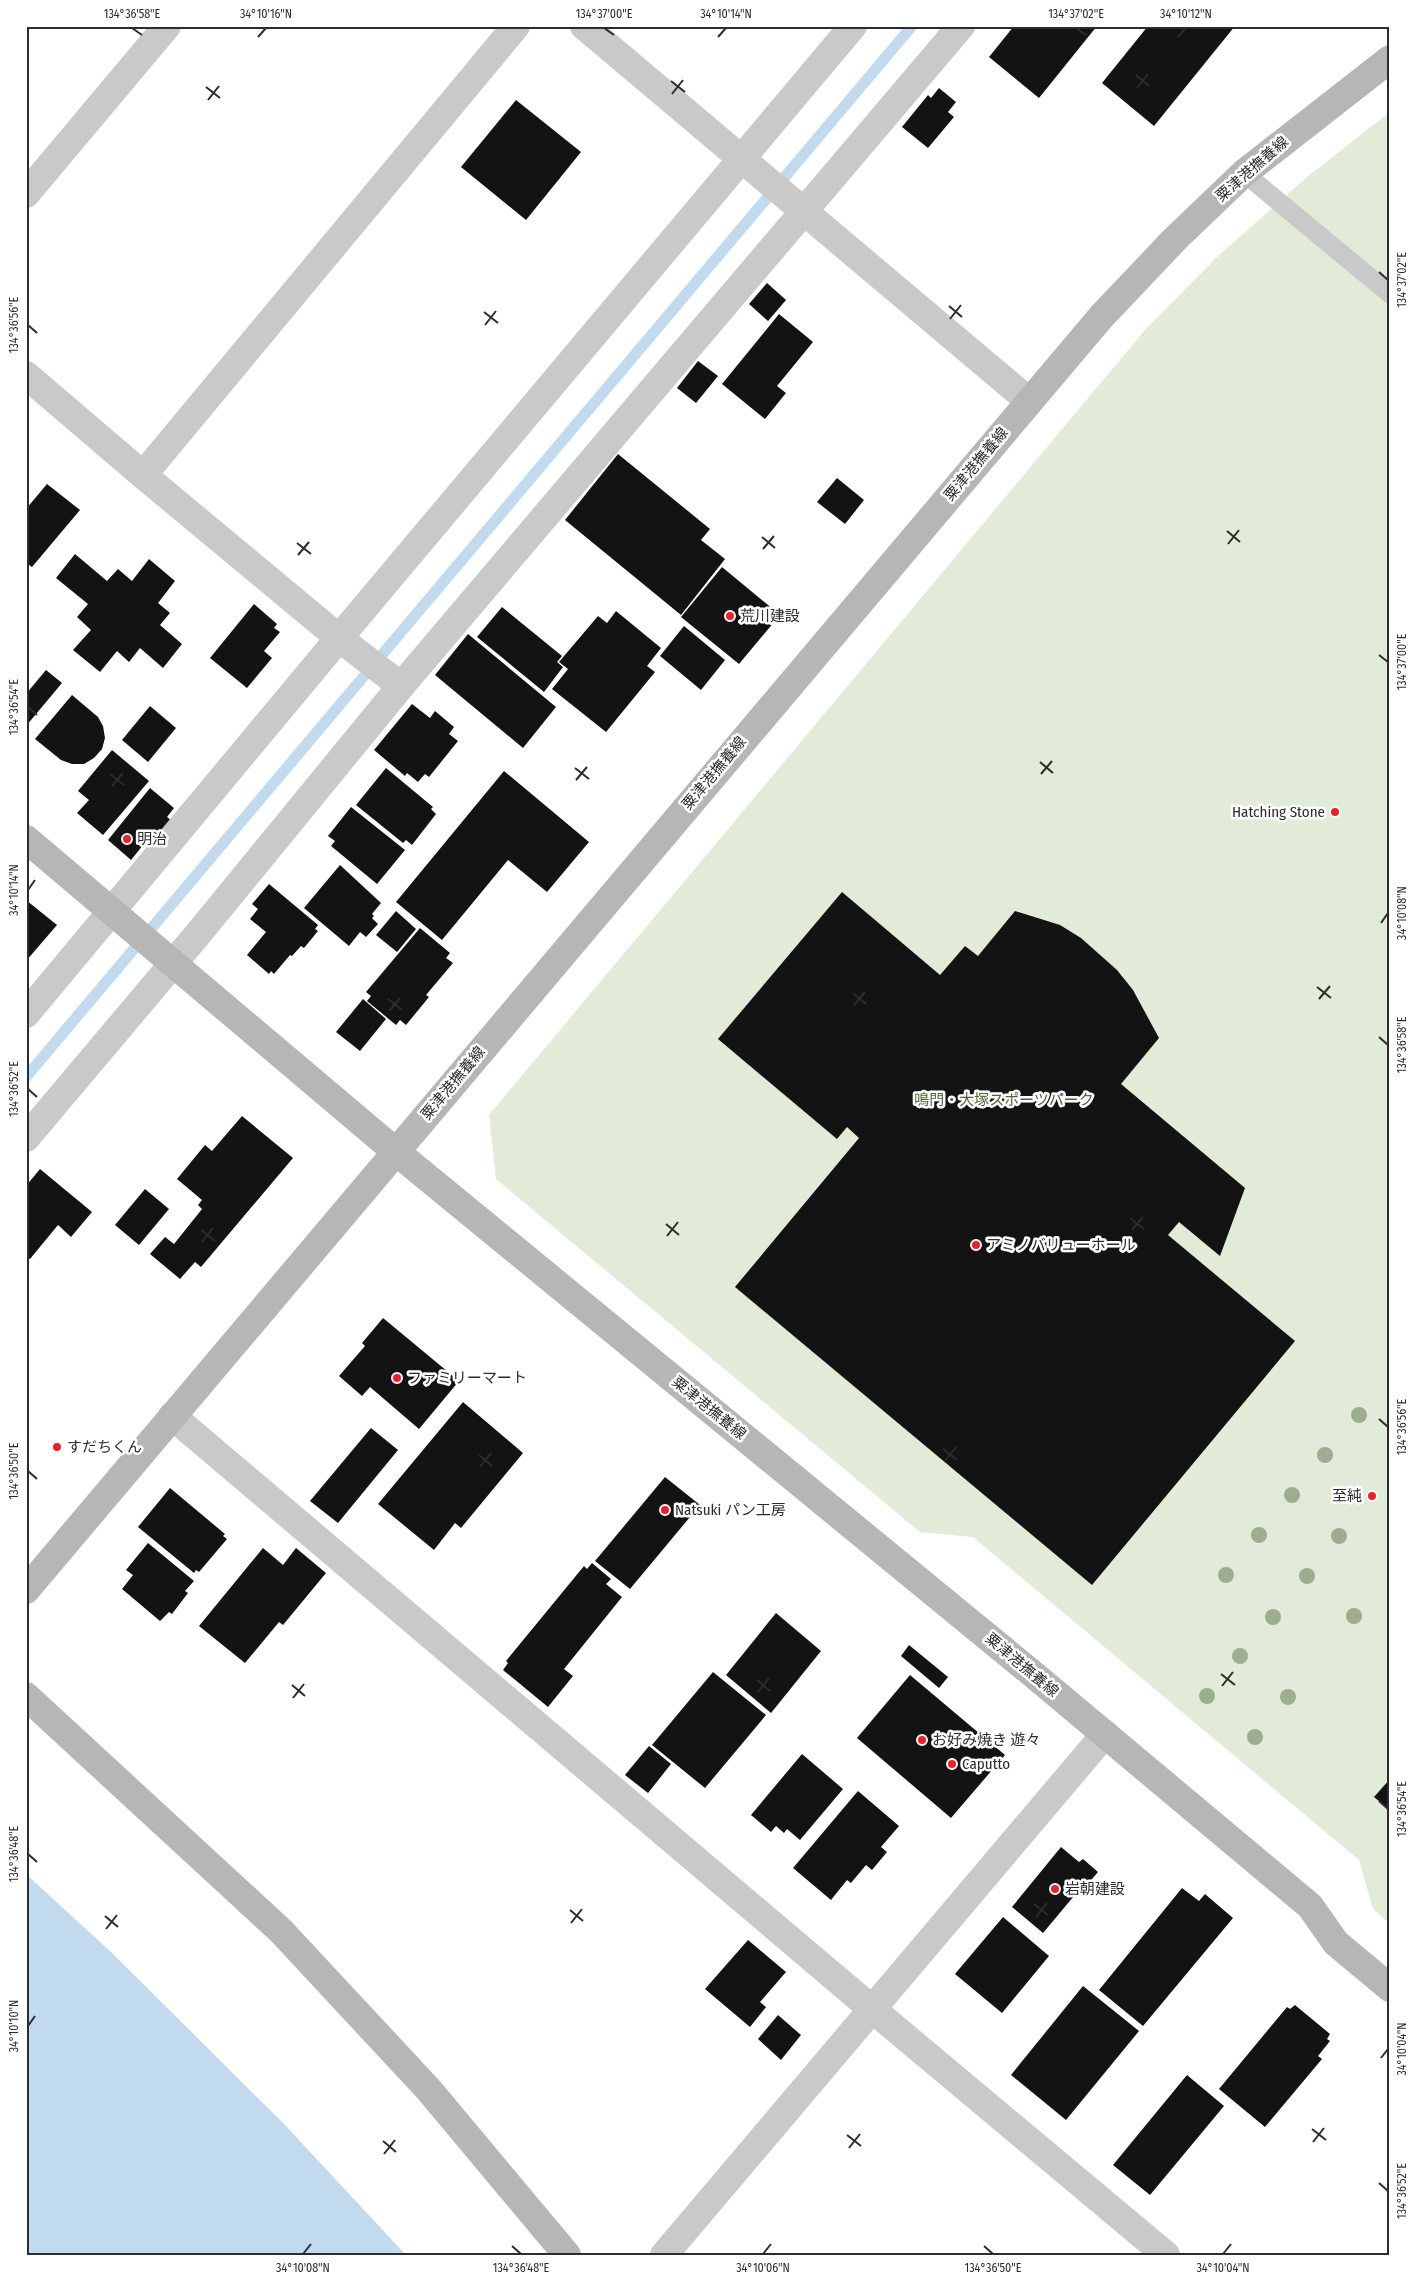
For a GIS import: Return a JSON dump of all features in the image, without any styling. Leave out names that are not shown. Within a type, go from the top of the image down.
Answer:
[{"type":"main road","name":"粟津港撫養線","points":[[1390,59],[1244,173],[1175,239],[1101,317],[395,1151],[1105,1734],[1310,1906],[1336,1943],[1390,1988]]},
{"type":"main road","points":[[26,839],[395,1151],[26,1590]]},
{"type":"main road","points":[[26,1696],[281,1931],[430,2090],[567,2255]]},
{"type":"street","points":[[26,194],[167,26]]},
{"type":"street","points":[[143,475],[516,26]]},
{"type":"street","points":[[584,26],[1029,401]]},
{"type":"street","points":[[26,1014],[116,914],[746,164],[853,26]]},
{"type":"street","points":[[26,1138],[398,684],[802,209],[961,26]]},
{"type":"street","points":[[26,375],[343,642],[398,684]]},
{"type":"street","points":[[172,1416],[872,2010],[1166,2255]]},
{"type":"street","points":[[664,2255],[1105,1734]]},
{"type":"lane","points":[[1244,173],[1390,294]]},
{"type":"green space","name":"鳴門・大塚スポーツパーク","points":[[1390,112],[1390,1924],[1373,1909],[1359,1860],[973,1537],[920,1532],[496,1179],[489,1115],[1145,330],[1216,258],[1307,177]]},
{"type":"water","points":[[26,1874],[111,1952],[284,2124],[406,2255],[26,2255]]},
{"type":"building","points":[[1014,26],[1097,26],[1039,98],[989,57]]},
{"type":"building","points":[[1148,26],[1235,26],[1154,126],[1102,83]]},
{"type":"building","points":[[939,88],[956,102],[948,112],[954,117],[928,148],[902,127],[928,95],[931,98]]},
{"type":"building","points":[[516,100],[581,152],[526,220],[461,167]]},
{"type":"building","points":[[767,283],[786,300],[768,321],[749,304]]},
{"type":"building","points":[[779,314],[813,342],[777,386],[786,393],[765,419],[722,384]]},
{"type":"building","points":[[698,361],[718,376],[696,403],[677,388]]},
{"type":"building","points":[[618,454],[710,529],[701,540],[725,559],[681,615],[565,520]]},
{"type":"building","points":[[837,478],[864,500],[845,524],[817,502]]},
{"type":"building","points":[[47,484],[80,510],[32,567],[26,563],[26,509]]},
{"type":"building","points":[[75,554],[107,581],[118,569],[132,581],[149,559],[175,581],[158,603],[170,613],[160,625],[182,644],[163,668],[140,648],[129,662],[117,651],[100,672],[73,650],[91,630],[77,617],[88,604],[56,578]]},
{"type":"building","points":[[722,567],[780,615],[739,664],[681,617]]},
{"type":"building","points":[[254,604],[277,624],[274,628],[280,632],[264,651],[272,658],[247,688],[210,658]]},
{"type":"building","points":[[502,607],[562,656],[557,662],[563,667],[544,692],[477,637]]},
{"type":"building","points":[[616,611],[661,648],[647,666],[655,672],[606,732],[552,689],[568,669],[559,662],[598,616],[607,623]]},
{"type":"building","points":[[684,626],[725,660],[701,690],[660,656]]},
{"type":"building","points":[[468,634],[556,707],[523,748],[435,675]]},
{"type":"building","points":[[46,670],[62,683],[26,726],[26,694]]},
{"type":"building","points":[[72,695],[98,717],[103,726],[105,738],[102,749],[94,758],[84,764],[72,764],[61,760],[35,739]]},
{"type":"building","points":[[412,704],[430,718],[435,711],[454,727],[449,734],[458,741],[429,777],[425,774],[418,782],[407,773],[405,776],[374,750]]},
{"type":"building","points":[[150,706],[176,728],[148,762],[122,740]]},
{"type":"building","points":[[112,750],[149,781],[103,835],[77,813],[89,800],[78,791]]},
{"type":"building","points":[[386,768],[433,807],[431,809],[436,814],[412,845],[406,840],[403,843],[356,805]]},
{"type":"building","points":[[504,771],[589,842],[547,892],[508,860],[442,940],[396,902]]},
{"type":"building","points":[[150,788],[174,808],[167,817],[172,821],[153,843],[148,839],[131,860],[108,840]]},
{"type":"building","points":[[351,807],[405,850],[377,884],[331,846],[335,841],[328,836]]},
{"type":"building","points":[[340,865],[381,903],[372,914],[374,916],[372,918],[378,924],[366,937],[360,932],[349,946],[304,908]]},
{"type":"building","points":[[269,884],[318,925],[315,929],[318,931],[304,948],[301,946],[292,956],[290,955],[274,974],[271,971],[269,974],[247,955],[266,932],[250,919],[258,909],[252,904]]},
{"type":"building","name":"アミノバリューホール","points":[[842,892],[940,975],[965,946],[978,956],[1015,911],[1060,925],[1081,938],[1117,970],[1133,990],[1159,1038],[1121,1084],[1245,1188],[1220,1256],[1179,1222],[1168,1235],[1295,1341],[1092,1585],[735,1287],[859,1138],[847,1127],[837,1139],[718,1039]]},
{"type":"building","points":[[26,900],[57,925],[26,961]]},
{"type":"building","points":[[396,911],[416,929],[397,952],[376,935]]},
{"type":"building","points":[[420,928],[450,953],[446,958],[453,963],[426,995],[429,997],[406,1025],[400,1020],[396,1025],[367,1001],[371,996],[366,992]]},
{"type":"building","points":[[363,999],[386,1019],[360,1051],[336,1032]]},
{"type":"building","points":[[242,1116],[293,1158],[201,1267],[195,1262],[180,1279],[150,1254],[165,1237],[174,1244],[202,1209],[198,1205],[202,1200],[177,1179],[205,1145],[212,1151]]},
{"type":"building","points":[[40,1169],[92,1212],[71,1237],[58,1225],[30,1259],[26,1256],[26,1186]]},
{"type":"building","points":[[145,1189],[169,1209],[139,1245],[115,1225]]},
{"type":"building","points":[[383,1318],[459,1381],[419,1429],[370,1387],[362,1396],[339,1376],[365,1346],[362,1343]]},
{"type":"building","points":[[463,1402],[523,1453],[461,1528],[455,1523],[434,1550],[378,1504]]},
{"type":"building","points":[[371,1428],[398,1450],[338,1523],[310,1501]]},
{"type":"building","points":[[665,1477],[700,1505],[630,1589],[595,1561]]},
{"type":"building","points":[[170,1488],[225,1534],[223,1536],[227,1539],[199,1572],[196,1570],[194,1573],[138,1527]]},
{"type":"building","points":[[148,1543],[194,1581],[185,1591],[188,1593],[172,1614],[169,1612],[160,1621],[122,1589],[133,1575],[126,1570]]},
{"type":"building","points":[[263,1548],[283,1565],[296,1548],[326,1573],[283,1625],[279,1622],[245,1663],[199,1626]]},
{"type":"building","points":[[592,1563],[611,1579],[606,1584],[622,1597],[564,1669],[573,1676],[548,1707],[503,1670],[508,1663],[506,1661],[584,1566],[587,1569]]},
{"type":"building","points":[[776,1613],[821,1651],[771,1713],[726,1675]]},
{"type":"building","points":[[909,1645],[948,1677],[939,1688],[901,1656]]},
{"type":"building","points":[[713,1672],[766,1715],[705,1788],[652,1745]]},
{"type":"building","points":[[910,1675],[1005,1755],[951,1818],[857,1738]]},
{"type":"building","points":[[649,1746],[671,1764],[648,1793],[625,1775]]},
{"type":"building","points":[[802,1754],[843,1789],[800,1840],[787,1829],[784,1833],[776,1826],[771,1832],[751,1815]]},
{"type":"building","points":[[1390,1779],[1390,1810],[1374,1797]]},
{"type":"building","points":[[858,1791],[899,1826],[881,1847],[887,1852],[872,1870],[866,1865],[851,1883],[847,1880],[831,1900],[793,1868]]},
{"type":"building","points":[[1061,1847],[1079,1862],[1083,1859],[1098,1872],[1086,1886],[1084,1884],[1043,1933],[1012,1907]]},
{"type":"building","points":[[1182,1888],[1199,1901],[1205,1894],[1233,1918],[1143,2026],[1099,1990]]},
{"type":"building","points":[[1003,1917],[1049,1956],[1002,2013],[955,1974]]},
{"type":"building","points":[[748,1940],[786,1972],[760,2002],[766,2007],[750,2027],[705,1989]]},
{"type":"building","points":[[1083,1986],[1139,2031],[1066,2120],[1011,2075]]},
{"type":"building","points":[[1295,2005],[1330,2034],[1327,2039],[1330,2041],[1318,2056],[1322,2059],[1265,2127],[1219,2089],[1287,2007],[1290,2009]]},
{"type":"building","points":[[778,2015],[801,2035],[781,2060],[758,2039]]},
{"type":"building","points":[[1187,2075],[1224,2106],[1150,2195],[1113,2165]]},
{"type":"waterway","points":[[26,1077],[912,26]]},
{"type":"place","name":"荒川建設","points":[[730,616]]},
{"type":"place","name":"Hatching Stone","points":[[1335,812]]},
{"type":"place","name":"明治","points":[[127,839]]},
{"type":"place","name":"アミノバリューホール","points":[[976,1245]]},
{"type":"place","name":"ファミリーマート","points":[[397,1378]]},
{"type":"place","name":"すだちくん","points":[[57,1447]]},
{"type":"place","name":"至純","points":[[1372,1496]]},
{"type":"place","name":"Natsuki パン工房","points":[[665,1510]]},
{"type":"place","name":"お好み焼き 遊々","points":[[922,1740]]},
{"type":"place","name":"Caputto","points":[[952,1764]]},
{"type":"place","name":"岩朝建設","points":[[1055,1889]]}]
